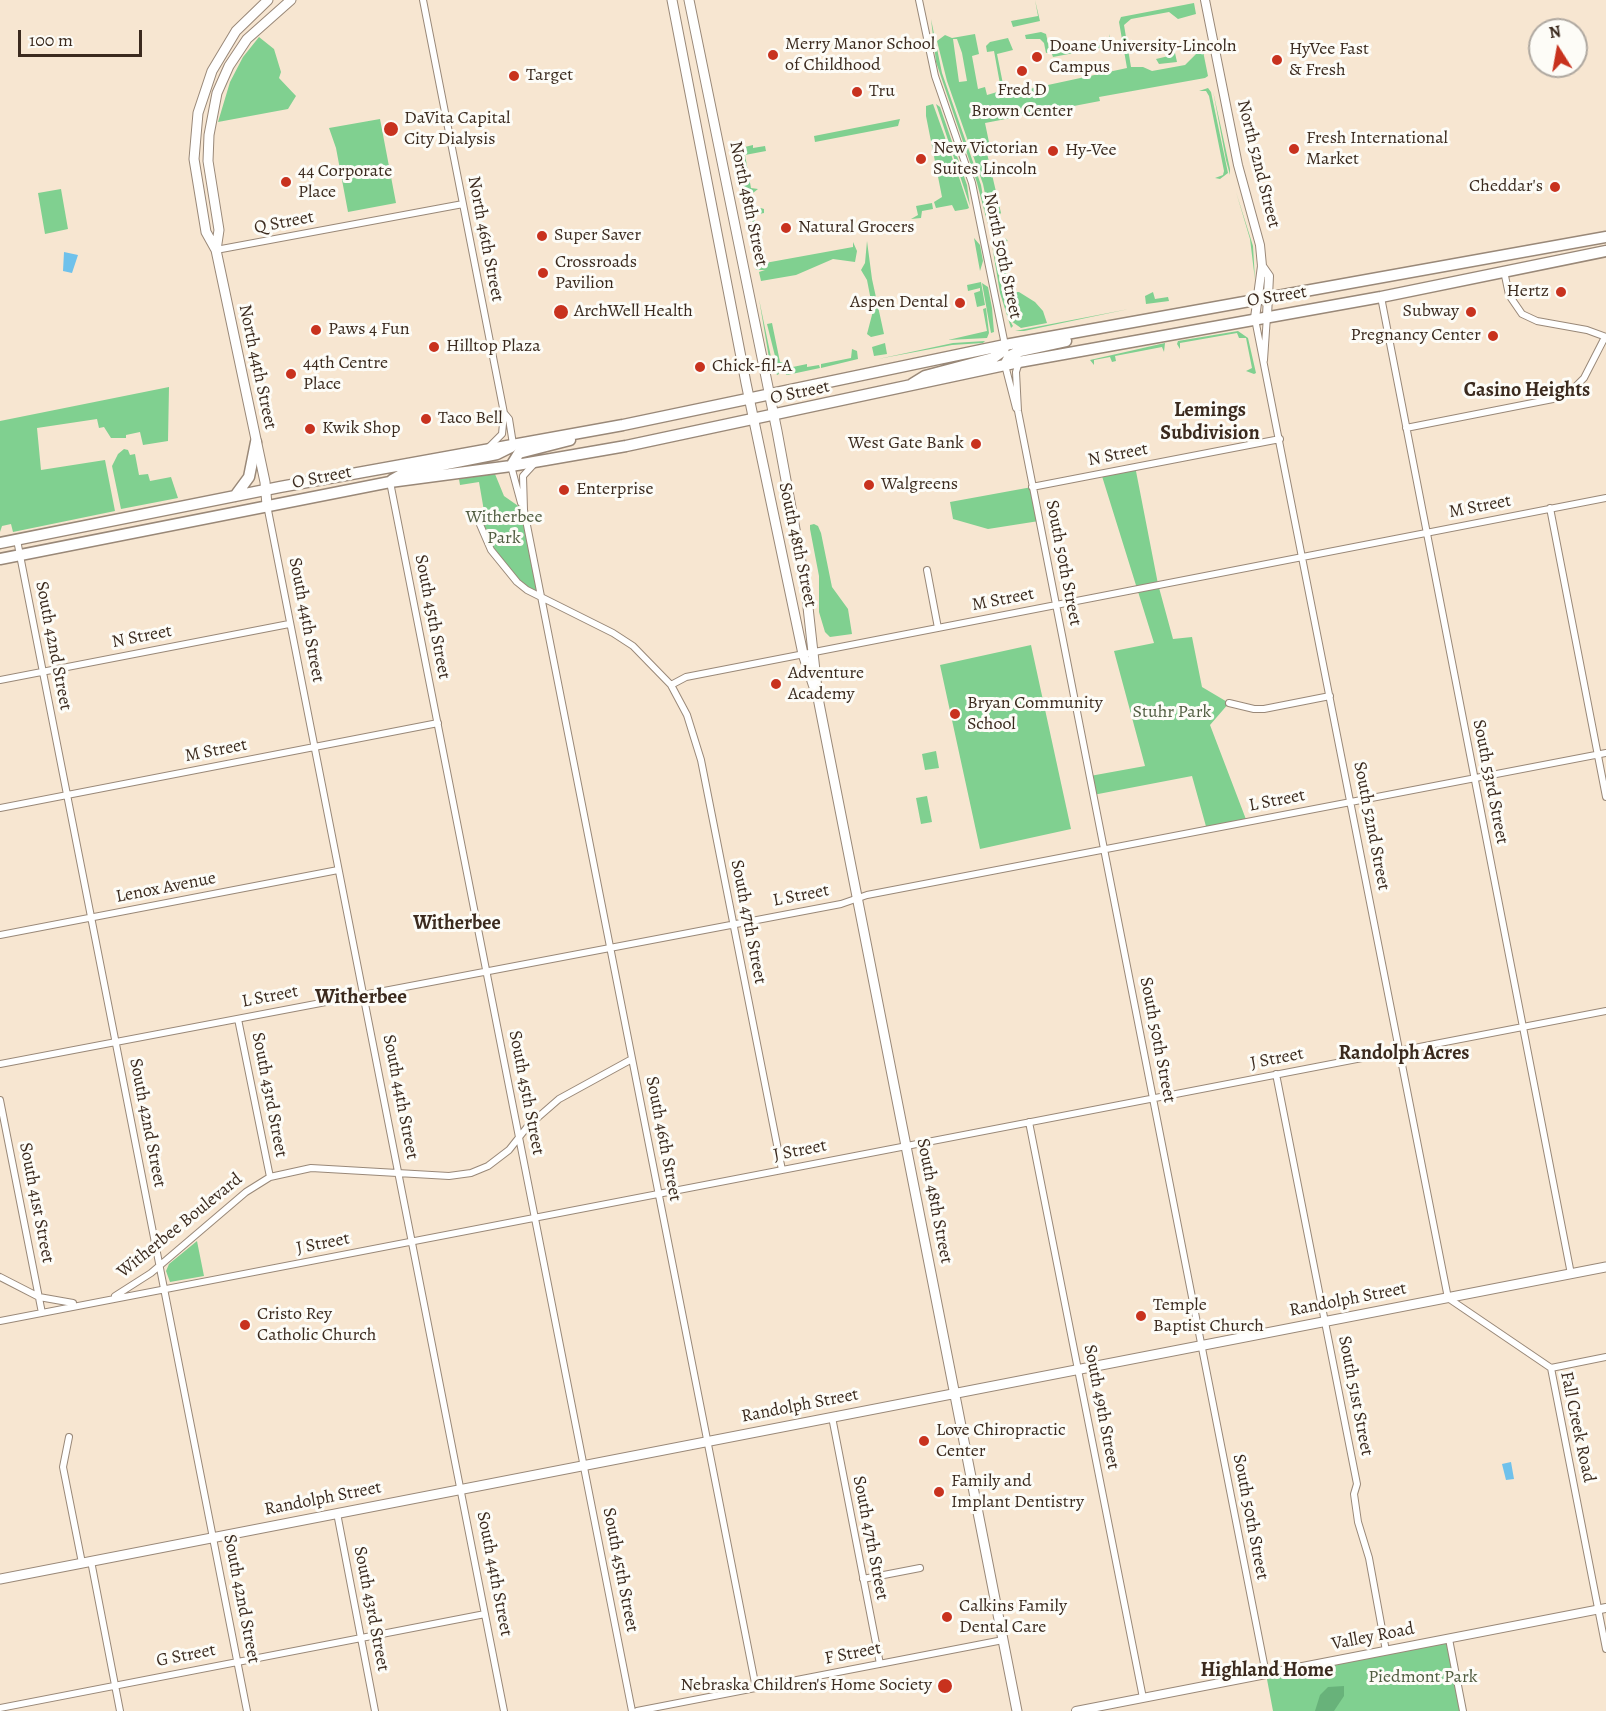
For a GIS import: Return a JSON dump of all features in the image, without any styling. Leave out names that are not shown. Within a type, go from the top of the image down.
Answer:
[{"type":"main road","name":"North 44th Street","points":[[265,490],[216,250],[206,232],[195,176],[194,152],[201,98],[217,61],[236,31],[268,0]]},
{"type":"main road","name":"North 44th Street","points":[[216,250],[219,230],[210,180],[208,141],[217,93],[229,66],[257,28],[291,0]]},
{"type":"main road","name":"North 48th Street","points":[[672,0],[749,398]]},
{"type":"main road","name":"North 48th Street","points":[[689,0],[774,416]]},
{"type":"main road","name":"O Street","points":[[0,543],[265,490],[590,431],[1005,345],[1606,237]]},
{"type":"main road","name":"O Street","points":[[0,559],[390,482],[540,461],[774,416],[1019,362],[1381,297],[1606,251]]},
{"type":"main road","points":[[1005,365],[1010,356],[1020,351],[1076,339],[1105,326]]},
{"type":"main road","points":[[904,388],[925,376],[993,358],[1003,351],[1005,345]]},
{"type":"main road","name":"South 48th Street","points":[[749,398],[803,654],[818,698]]},
{"type":"main road","name":"South 48th Street","points":[[774,416],[806,589],[818,698],[1017,1711]]},
{"type":"main road","points":[[511,466],[519,453],[559,444],[590,431]]},
{"type":"main road","points":[[235,496],[249,477],[256,442]]},
{"type":"main road","points":[[390,482],[406,472],[497,454],[509,449],[513,444]]},
{"type":"main road","name":"South 44th Street","points":[[265,490],[267,505]]},
{"type":"main road","name":"Randolph Street","points":[[0,1579],[1606,1267]]},
{"type":"street","name":"North 46th Street","points":[[423,0],[504,413],[500,437],[487,448]]},
{"type":"street","name":"North 50th Street","points":[[919,0],[935,76],[972,183],[1005,345]]},
{"type":"street","name":"North 52nd Street","points":[[1205,0],[1238,165],[1259,237],[1262,266],[1269,276],[1255,318]]},
{"type":"street","name":"Q Street","points":[[216,250],[463,204]]},
{"type":"street","points":[[1406,428],[1558,398],[1571,391],[1584,378],[1606,337],[1587,330],[1542,322],[1522,314],[1509,295],[1504,271]]},
{"type":"street","name":"South 53rd Street","points":[[1381,297],[1571,1274]]},
{"type":"street","name":"North 52nd Street","points":[[1263,298],[1267,316]]},
{"type":"street","name":"South 52nd Street","points":[[1264,360],[1267,316]]},
{"type":"street","name":"South 52nd Street","points":[[1255,318],[1258,343],[1264,360],[1280,439],[1448,1298]]},
{"type":"street","name":"South 50th Street","points":[[1018,411],[1016,372],[1019,362]]},
{"type":"street","name":"South 50th Street","points":[[1005,365],[1018,411],[1266,1674]]},
{"type":"street","name":"North 46th Street","points":[[504,413],[509,419],[513,444]]},
{"type":"street","name":"N Street","points":[[1032,487],[1280,439]]},
{"type":"street","name":"South 46th Street","points":[[524,510],[523,476],[540,461]]},
{"type":"street","name":"South 46th Street","points":[[511,466],[524,510],[756,1688]]},
{"type":"street","name":"South 45th Street","points":[[390,482],[632,1711]]},
{"type":"street","name":"M Street","points":[[671,685],[686,676],[1606,498]]},
{"type":"street","name":"South 44th Street","points":[[267,505],[504,1711]]},
{"type":"street","points":[[1550,508],[1606,797]]},
{"type":"street","points":[[475,513],[485,539],[502,566],[523,587],[621,638],[643,655],[671,685]]},
{"type":"street","name":"South 42nd Street","points":[[17,540],[248,1711]]},
{"type":"street","points":[[927,570],[938,628]]},
{"type":"street","name":"N Street","points":[[0,680],[289,624]]},
{"type":"street","name":"South 47th Street","points":[[671,685],[687,715],[698,745],[782,1170]]},
{"type":"street","points":[[1230,703],[1264,709],[1330,696]]},
{"type":"street","name":"M Street","points":[[0,808],[438,723]]},
{"type":"street","name":"L Street","points":[[0,1064],[734,925],[1104,849],[1606,753]]},
{"type":"street","name":"Lenox Avenue","points":[[0,935],[338,870]]},
{"type":"street","name":"J Street","points":[[0,1321],[1606,1011]]},
{"type":"street","name":"South 43rd Street","points":[[238,1019],[270,1177]]},
{"type":"street","name":"Witherbee Boulevard","points":[[0,1277],[39,1297],[68,1304],[102,1301],[130,1288],[246,1192],[270,1177],[311,1168],[449,1176],[471,1173],[498,1159],[543,1112],[568,1092],[632,1059]]},
{"type":"street","name":"South 51st Street","points":[[1276,1074],[1357,1484],[1354,1494],[1358,1522],[1369,1558],[1386,1651]]},
{"type":"street","name":"South 41st Street","points":[[0,1100],[42,1313]]},
{"type":"street","name":"South 49th Street","points":[[1029,1122],[1143,1698]]},
{"type":"street","name":"Fall Creek Road","points":[[1448,1298],[1551,1368],[1602,1609],[1606,1649]]},
{"type":"street","points":[[1551,1368],[1606,1358]]},
{"type":"street","name":"South 47th Street","points":[[832,1417],[879,1664]]},
{"type":"street","points":[[69,1437],[63,1467],[120,1711]]},
{"type":"street","name":"South 43rd Street","points":[[337,1513],[375,1711]]},
{"type":"street","points":[[863,1579],[920,1568]]},
{"type":"street","name":"Valley Road","points":[[1076,1711],[1602,1609]]},
{"type":"street","name":"G Street","points":[[0,1708],[484,1614]]},
{"type":"street","points":[[1449,1639],[1463,1711]]},
{"type":"street","name":"F Street","points":[[637,1711],[1003,1640]]},
{"type":"green space","points":[[1035,0],[1040,21],[1013,27],[1011,21],[1038,16]]},
{"type":"green space","points":[[1194,3],[1196,14],[1178,19],[1169,12],[1131,19],[1124,25],[1131,67],[1143,67],[1152,71],[1185,65],[1198,52],[1203,51],[1208,76],[1099,97],[1100,101],[985,123],[990,147],[986,149],[1001,213],[991,223],[983,184],[947,81],[937,41],[945,35],[952,38],[975,34],[979,54],[972,56],[978,89],[985,87],[987,95],[1004,90],[1006,94],[1127,68],[1119,22],[1121,17]],"holes":[[[953,39],[957,39],[962,53],[967,81],[959,82]]]},
{"type":"green space","points":[[931,19],[942,73],[981,185],[988,225],[977,183],[936,62]]},
{"type":"green space","points":[[1041,32],[1046,34],[1050,52],[1046,53],[1044,43],[1040,39],[1026,39],[1025,35]]},
{"type":"green space","points":[[1109,34],[1114,52],[1111,46],[1053,57],[1052,54],[1110,43]]},
{"type":"green space","points":[[259,37],[274,49],[281,72],[279,78],[296,96],[288,109],[218,122],[230,82],[243,57]]},
{"type":"green space","points":[[1008,38],[1013,50],[997,54],[1003,84],[1000,84],[994,51],[987,52],[986,46],[990,42]]},
{"type":"green space","points":[[1171,44],[1173,44],[1177,62],[1159,64],[1156,59],[1173,55]]},
{"type":"green space","points":[[1208,88],[1211,92],[1228,173],[1220,179],[1215,178],[1223,175],[1224,171],[1209,96],[1206,91],[1199,91]]},
{"type":"green space","points":[[1213,91],[1230,169],[1230,175],[1226,160]]},
{"type":"green space","points":[[933,104],[969,208],[967,209],[955,211],[952,205],[936,208],[934,202],[942,197],[926,116],[926,106]]},
{"type":"green space","points":[[936,104],[940,107],[967,185],[970,206]]},
{"type":"green space","points":[[380,119],[396,203],[348,212],[336,148],[329,128]]},
{"type":"green space","points":[[900,119],[898,126],[815,142],[814,136]]},
{"type":"green space","points":[[753,145],[753,148],[765,146],[766,151],[745,155],[751,188],[758,189],[753,193],[744,194],[740,193],[732,150]]},
{"type":"green space","points":[[61,189],[68,229],[45,234],[38,193]]},
{"type":"green space","points":[[1236,192],[1253,246],[1255,280],[1250,239]]},
{"type":"green space","points":[[932,203],[933,209],[922,211],[921,218],[911,219],[918,215],[916,206]]},
{"type":"green space","points":[[754,206],[764,209],[764,213],[754,215],[755,223],[753,224],[751,213],[744,213]]},
{"type":"green space","points":[[749,215],[751,226],[759,231],[765,263],[853,247],[853,242],[857,251],[855,262],[833,259],[796,275],[761,281],[759,272],[765,270],[756,270],[745,216]]},
{"type":"green space","points":[[974,238],[980,245],[983,261],[980,271]]},
{"type":"green space","points":[[1005,238],[1008,241],[1003,242],[1002,247],[1009,292],[1019,292],[1035,302],[1043,311],[1047,323],[1021,328],[1011,321],[993,242]]},
{"type":"green space","points":[[867,241],[872,279],[884,334],[871,337],[867,334],[873,311],[867,280],[861,270],[865,263]]},
{"type":"green space","points":[[992,245],[1009,319],[1013,326],[1011,328],[1000,293]]},
{"type":"green space","points":[[981,282],[985,305],[977,307],[974,293],[980,291],[980,288],[968,291],[967,285]]},
{"type":"green space","points":[[982,283],[988,287],[992,308],[994,332],[991,333]]},
{"type":"green space","points":[[1153,292],[1155,299],[1168,297],[1169,301],[1146,304],[1145,296]]},
{"type":"green space","points":[[759,299],[771,357],[779,374],[777,375],[769,358]]},
{"type":"green space","points":[[986,308],[989,333],[987,338],[948,340],[987,331],[983,309]]},
{"type":"green space","points":[[1129,309],[1024,331],[1015,331]]},
{"type":"green space","points":[[772,323],[780,362],[786,362],[788,368],[807,364],[807,367],[819,365],[820,368],[787,375],[778,368],[767,324]]},
{"type":"green space","points":[[1238,331],[1248,338],[1256,373],[1254,374],[1246,371],[1252,368],[1246,338],[1239,338],[1237,333],[1180,343],[1180,349],[1177,344],[1178,341]]},
{"type":"green space","points":[[985,341],[983,343],[952,345],[878,359],[953,343]]},
{"type":"green space","points":[[885,343],[887,354],[874,356],[872,347]]},
{"type":"green space","points":[[1165,343],[1164,352],[1162,347],[1115,356],[1116,361],[1112,362],[1110,357],[1094,360],[1094,365],[1090,360]]},
{"type":"green space","points":[[852,349],[857,351],[858,359],[821,368],[821,364],[851,358]]},
{"type":"green space","points":[[169,387],[168,441],[143,445],[140,432],[126,435],[126,438],[111,438],[104,427],[99,428],[97,419],[37,428],[41,470],[105,460],[115,511],[13,532],[11,524],[2,526],[0,532],[0,421]]},
{"type":"green space","points":[[124,449],[128,450],[130,455],[135,454],[139,475],[148,474],[150,481],[171,477],[178,498],[121,509],[112,466],[118,454]]},
{"type":"green space","name":"Stuhr Park","points":[[1135,466],[1158,584],[1173,639],[1192,637],[1202,687],[1229,703],[1210,725],[1247,822],[1207,830],[1192,776],[1093,795],[1090,776],[1145,766],[1114,651],[1154,643],[1101,473]]},
{"type":"green space","name":"Witherbee Park","points":[[495,474],[504,496],[524,510],[540,596],[527,590],[497,560],[475,513],[484,511],[479,482],[460,485],[459,479]]},
{"type":"green space","points":[[1032,487],[1039,521],[988,529],[953,519],[950,502]]},
{"type":"green space","points":[[810,525],[818,526],[821,533],[832,587],[848,609],[852,634],[830,637],[825,632],[819,612],[819,576],[810,529]]},
{"type":"green space","points":[[1031,645],[1071,829],[980,849],[940,665]]},
{"type":"green space","points":[[936,751],[939,768],[925,770],[922,754]]},
{"type":"green space","points":[[927,796],[932,822],[921,824],[916,798]]},
{"type":"green space","points":[[197,1241],[204,1276],[170,1282],[166,1271],[169,1264]]},
{"type":"green space","name":"Piedmont Park","points":[[1449,1639],[1463,1711],[1273,1711],[1266,1674]]},
{"type":"green space","points":[[1344,1686],[1344,1696],[1334,1711],[1315,1711],[1320,1695],[1328,1687]]},
{"type":"water","points":[[64,252],[78,255],[72,273],[63,271]]},
{"type":"water","points":[[1511,1462],[1514,1479],[1506,1480],[1502,1464]]},
{"type":"place","name":"Merry Manor School of Childhood","points":[[773,55]]},
{"type":"place","name":"Doane University-Lincoln Campus","points":[[1037,57]]},
{"type":"place","name":"HyVee Fast & Fresh","points":[[1277,60]]},
{"type":"place","name":"Fred D Brown Center","points":[[1022,71]]},
{"type":"place","name":"Target","points":[[514,76]]},
{"type":"place","name":"Tru","points":[[857,92]]},
{"type":"place","name":"DaVita Capital City Dialysis","points":[[391,129]]},
{"type":"place","name":"Fresh International Market","points":[[1294,149]]},
{"type":"place","name":"Hy-Vee","points":[[1053,151]]},
{"type":"place","name":"New Victorian Suites Lincoln","points":[[921,159]]},
{"type":"place","name":"44 Corporate Place","points":[[286,182]]},
{"type":"place","name":"Cheddar's","points":[[1555,187]]},
{"type":"place","name":"Natural Grocers","points":[[786,228]]},
{"type":"place","name":"Super Saver","points":[[542,236]]},
{"type":"place","name":"Crossroads Pavilion","points":[[543,273]]},
{"type":"place","name":"Hertz","points":[[1561,292]]},
{"type":"place","name":"Aspen Dental","points":[[960,303]]},
{"type":"place","name":"ArchWell Health","points":[[561,312]]},
{"type":"place","name":"Subway","points":[[1471,312]]},
{"type":"place","name":"Paws 4 Fun","points":[[316,330]]},
{"type":"place","name":"Pregnancy Center","points":[[1493,336]]},
{"type":"place","name":"Hilltop Plaza","points":[[434,347]]},
{"type":"place","name":"Chick-fil-A","points":[[700,367]]},
{"type":"place","name":"44th Centre Place","points":[[291,374]]},
{"type":"place","name":"Taco Bell","points":[[426,419]]},
{"type":"place","name":"Kwik Shop","points":[[310,429]]},
{"type":"place","name":"West Gate Bank","points":[[976,444]]},
{"type":"place","name":"Walgreens","points":[[869,485]]},
{"type":"place","name":"Enterprise","points":[[564,490]]},
{"type":"place","name":"Adventure Academy","points":[[776,684]]},
{"type":"place","name":"Bryan Community School","points":[[955,714]]},
{"type":"place","name":"Temple Baptist Church","points":[[1141,1316]]},
{"type":"place","name":"Cristo Rey Catholic Church","points":[[245,1325]]},
{"type":"place","name":"Love Chiropractic Center","points":[[924,1441]]},
{"type":"place","name":"Family and Implant Dentistry","points":[[939,1492]]},
{"type":"place","name":"Calkins Family Dental Care","points":[[947,1617]]},
{"type":"place","name":"Nebraska Children's Home Society","points":[[945,1686]]},
{"type":"district","name":"Casino Heights","points":[[1527,391]]},
{"type":"district","name":"Lemings Subdivision","points":[[1210,422]]},
{"type":"district","name":"Witherbee","points":[[457,924]]},
{"type":"district","name":"Witherbee","points":[[361,998]]},
{"type":"district","name":"Randolph Acres","points":[[1404,1054]]},
{"type":"district","name":"Highland Home","points":[[1267,1671]]}]
